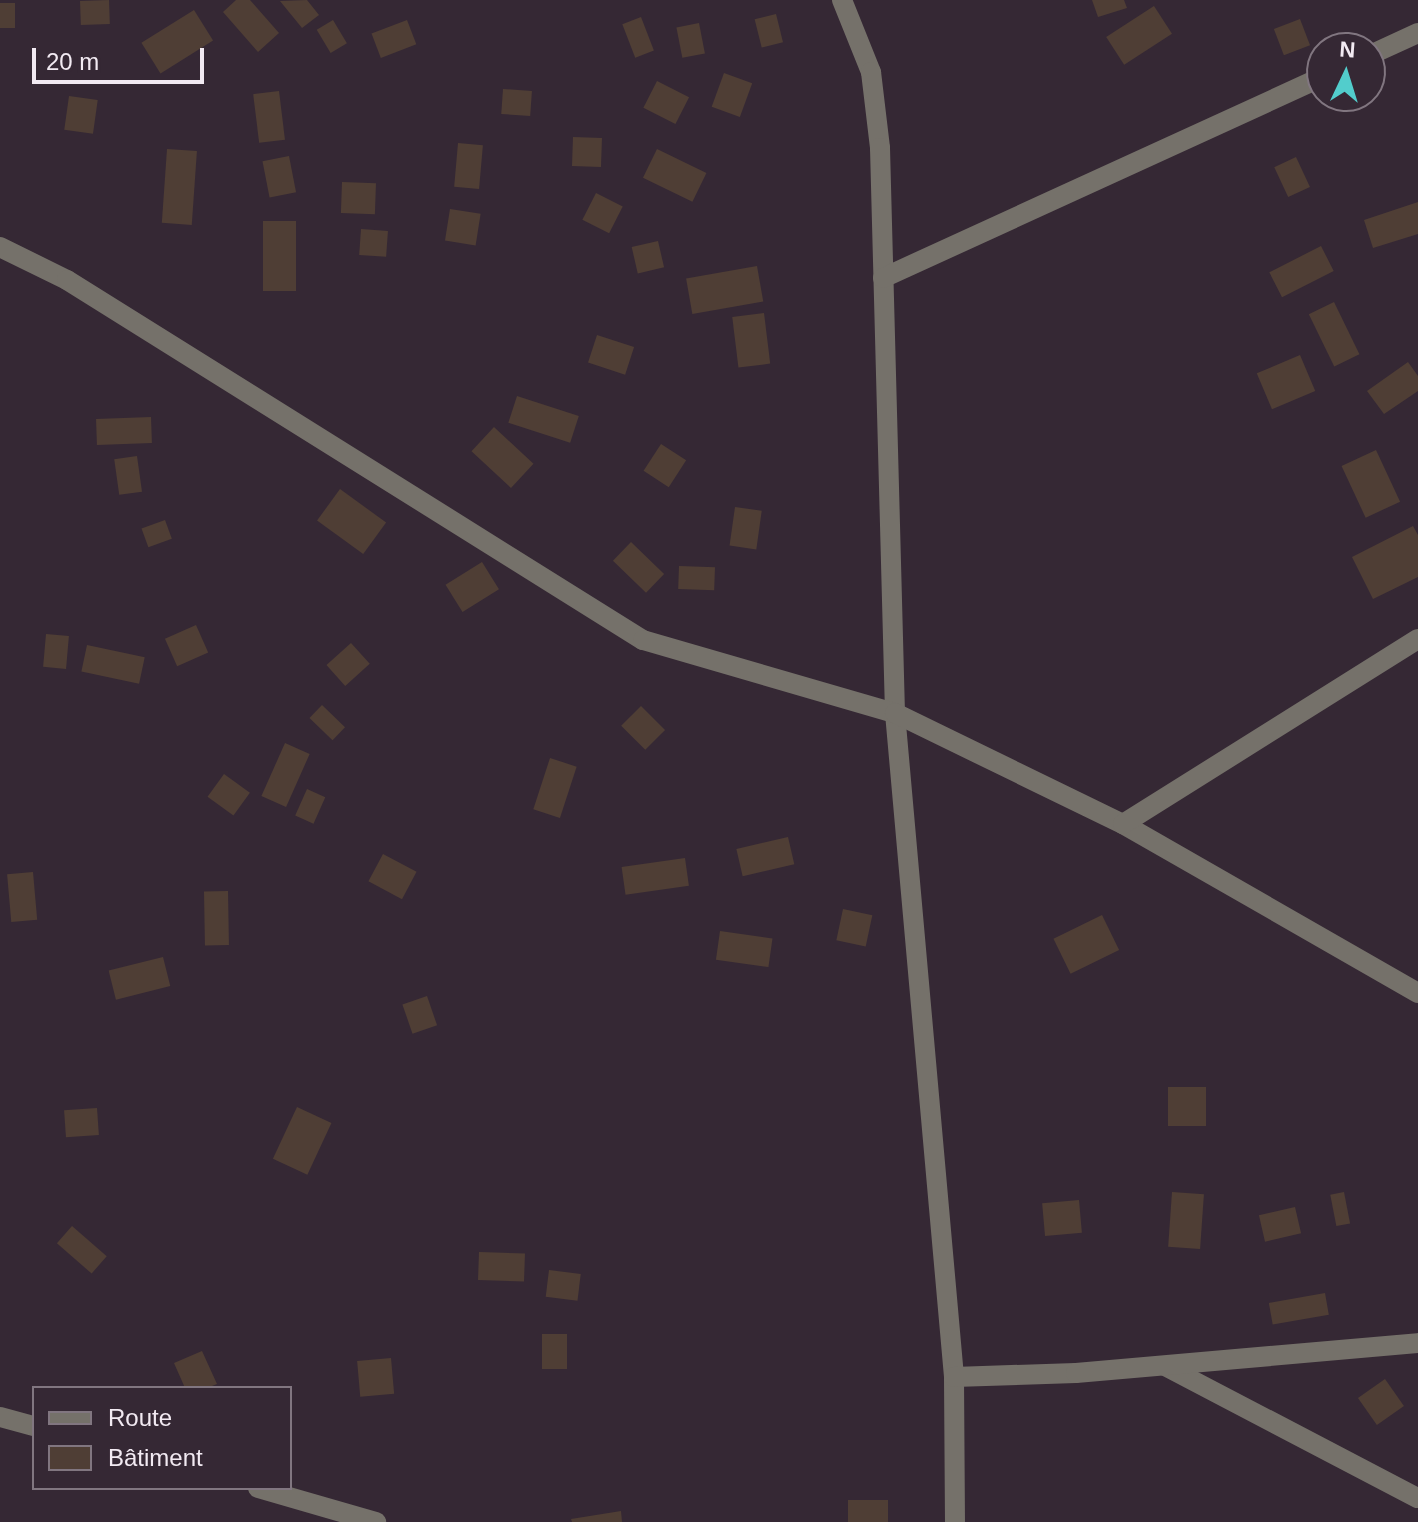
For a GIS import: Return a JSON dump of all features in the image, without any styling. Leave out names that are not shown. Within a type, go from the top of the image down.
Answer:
[{"type":"street","points":[[842,0],[871,72],[880,148],[895,713],[954,1377],[955,1522]]},
{"type":"street","points":[[1386,48],[1418,33]]},
{"type":"street","points":[[883,278],[1306,84]]},
{"type":"street","points":[[0,247],[67,280],[643,640],[895,713],[1123,824],[1418,993]]},
{"type":"street","points":[[1123,824],[1418,639]]},
{"type":"street","points":[[954,1377],[1165,1366],[1418,1343]]},
{"type":"street","points":[[1165,1366],[1418,1498]]},
{"type":"street","points":[[0,1417],[32,1425]]},
{"type":"street","points":[[265,1490],[376,1522]]},
{"type":"building","points":[[109,0],[110,24],[81,25],[80,1]]},
{"type":"building","points":[[236,0],[250,0],[279,33],[258,52],[223,12]]},
{"type":"building","points":[[307,0],[319,15],[302,28],[280,1]]},
{"type":"building","points":[[1092,0],[1124,0],[1127,8],[1098,17]]},
{"type":"building","points":[[0,3],[15,3],[15,28],[0,28]]},
{"type":"building","points":[[1154,6],[1172,34],[1124,65],[1106,37]]},
{"type":"building","points":[[194,10],[213,41],[160,73],[141,43]]},
{"type":"building","points":[[776,14],[783,42],[762,47],[755,19]]},
{"type":"building","points":[[641,17],[654,51],[635,58],[622,24]]},
{"type":"building","points":[[1300,19],[1306,35],[1306,47],[1284,55],[1274,29]]},
{"type":"building","points":[[333,20],[347,43],[331,53],[317,30]]},
{"type":"building","points":[[407,20],[416,44],[381,58],[372,34]]},
{"type":"building","points":[[699,23],[705,53],[682,58],[676,27]]},
{"type":"building","points":[[724,73],[752,83],[740,117],[712,107]]},
{"type":"building","points":[[657,81],[689,97],[675,124],[643,108]]},
{"type":"building","points":[[503,89],[532,91],[530,116],[501,114]]},
{"type":"building","points":[[279,91],[285,140],[259,143],[253,94]]},
{"type":"building","points":[[69,96],[98,100],[93,134],[64,130]]},
{"type":"building","points":[[573,137],[602,138],[601,167],[572,166]]},
{"type":"building","points":[[458,143],[483,145],[479,189],[454,187]]},
{"type":"building","points":[[167,149],[197,151],[192,225],[162,223]]},
{"type":"building","points":[[657,149],[706,173],[692,202],[643,178]]},
{"type":"building","points":[[289,156],[296,192],[270,197],[262,161]]},
{"type":"building","points":[[1296,157],[1310,187],[1288,197],[1274,167]]},
{"type":"building","points":[[342,182],[376,183],[375,214],[341,213]]},
{"type":"building","points":[[596,193],[623,207],[609,233],[582,220]]},
{"type":"building","points":[[1418,202],[1418,234],[1373,248],[1364,220]]},
{"type":"building","points":[[450,209],[481,214],[476,245],[445,241]]},
{"type":"building","points":[[263,221],[296,221],[296,291],[263,291]]},
{"type":"building","points":[[361,229],[388,231],[386,257],[359,255]]},
{"type":"building","points":[[658,241],[664,267],[638,273],[632,247]]},
{"type":"building","points":[[1321,246],[1334,271],[1282,297],[1269,272]]},
{"type":"building","points":[[757,266],[763,301],[692,314],[686,279]]},
{"type":"building","points":[[1334,302],[1359,354],[1334,366],[1309,314]]},
{"type":"building","points":[[764,313],[770,364],[738,368],[732,317]]},
{"type":"building","points":[[597,335],[634,347],[625,375],[588,363]]},
{"type":"building","points":[[1300,355],[1315,391],[1272,409],[1257,373]]},
{"type":"building","points":[[1408,362],[1418,376],[1418,391],[1384,414],[1367,391]]},
{"type":"building","points":[[517,396],[579,416],[570,443],[508,423]]},
{"type":"building","points":[[151,417],[152,443],[97,445],[96,419]]},
{"type":"building","points":[[494,427],[533,464],[511,488],[471,451]]},
{"type":"building","points":[[661,444],[686,460],[669,487],[644,471]]},
{"type":"building","points":[[1376,450],[1400,502],[1366,518],[1342,466]]},
{"type":"building","points":[[137,456],[142,492],[119,495],[114,459]]},
{"type":"building","points":[[340,489],[386,523],[363,554],[317,521]]},
{"type":"building","points":[[735,507],[762,511],[756,549],[730,546]]},
{"type":"building","points":[[165,520],[172,539],[148,547],[142,529]]},
{"type":"building","points":[[1413,526],[1418,535],[1418,577],[1373,599],[1352,557]]},
{"type":"building","points":[[631,542],[664,574],[646,593],[613,561]]},
{"type":"building","points":[[482,562],[499,589],[462,612],[446,585]]},
{"type":"building","points":[[679,566],[715,567],[714,590],[678,589]]},
{"type":"building","points":[[196,625],[208,652],[177,666],[165,639]]},
{"type":"building","points":[[46,634],[69,636],[66,669],[43,667]]},
{"type":"building","points":[[351,643],[370,664],[345,686],[326,665]]},
{"type":"building","points":[[87,645],[145,657],[139,684],[81,671]]},
{"type":"building","points":[[322,705],[345,727],[333,740],[309,718]]},
{"type":"building","points":[[641,706],[665,730],[645,750],[621,726]]},
{"type":"building","points":[[285,743],[310,754],[286,807],[261,796]]},
{"type":"building","points":[[550,758],[577,767],[560,818],[533,809]]},
{"type":"building","points":[[224,774],[250,793],[233,815],[208,797]]},
{"type":"building","points":[[307,789],[325,797],[313,824],[295,815]]},
{"type":"building","points":[[788,837],[794,864],[743,876],[736,849]]},
{"type":"building","points":[[383,854],[417,872],[402,899],[368,881]]},
{"type":"building","points":[[685,858],[689,886],[626,895],[622,867]]},
{"type":"building","points":[[33,872],[37,920],[11,922],[7,874]]},
{"type":"building","points":[[204,891],[228,891],[229,945],[205,945]]},
{"type":"building","points":[[843,909],[872,915],[866,947],[836,940]]},
{"type":"building","points":[[1102,915],[1119,950],[1071,974],[1053,939]]},
{"type":"building","points":[[720,931],[772,938],[768,967],[716,960]]},
{"type":"building","points":[[163,957],[170,986],[116,1000],[109,971]]},
{"type":"building","points":[[427,996],[437,1025],[413,1034],[402,1004]]},
{"type":"building","points":[[1168,1087],[1206,1087],[1206,1126],[1168,1126]]},
{"type":"building","points":[[297,1107],[331,1123],[307,1175],[273,1159]]},
{"type":"building","points":[[97,1108],[99,1135],[66,1137],[64,1110]]},
{"type":"building","points":[[1172,1192],[1204,1194],[1200,1249],[1168,1247]]},
{"type":"building","points":[[1344,1192],[1350,1223],[1336,1226],[1330,1195]]},
{"type":"building","points":[[1079,1200],[1082,1233],[1045,1236],[1042,1203]]},
{"type":"building","points":[[1295,1207],[1301,1233],[1265,1242],[1259,1215]]},
{"type":"building","points":[[72,1226],[107,1256],[92,1274],[57,1243]]},
{"type":"building","points":[[479,1252],[525,1254],[524,1282],[478,1280]]},
{"type":"building","points":[[549,1270],[581,1274],[577,1301],[546,1297]]},
{"type":"building","points":[[1325,1293],[1329,1315],[1273,1325],[1269,1303]]},
{"type":"building","points":[[542,1334],[567,1334],[567,1369],[542,1369]]},
{"type":"building","points":[[202,1351],[217,1384],[184,1386],[174,1363]]},
{"type":"building","points":[[391,1358],[394,1394],[360,1397],[357,1361]]},
{"type":"building","points":[[1385,1379],[1404,1406],[1377,1425],[1358,1398]]},
{"type":"building","points":[[848,1500],[888,1500],[888,1522],[848,1522]]},
{"type":"building","points":[[621,1511],[622,1522],[572,1522],[571,1519]]}]
